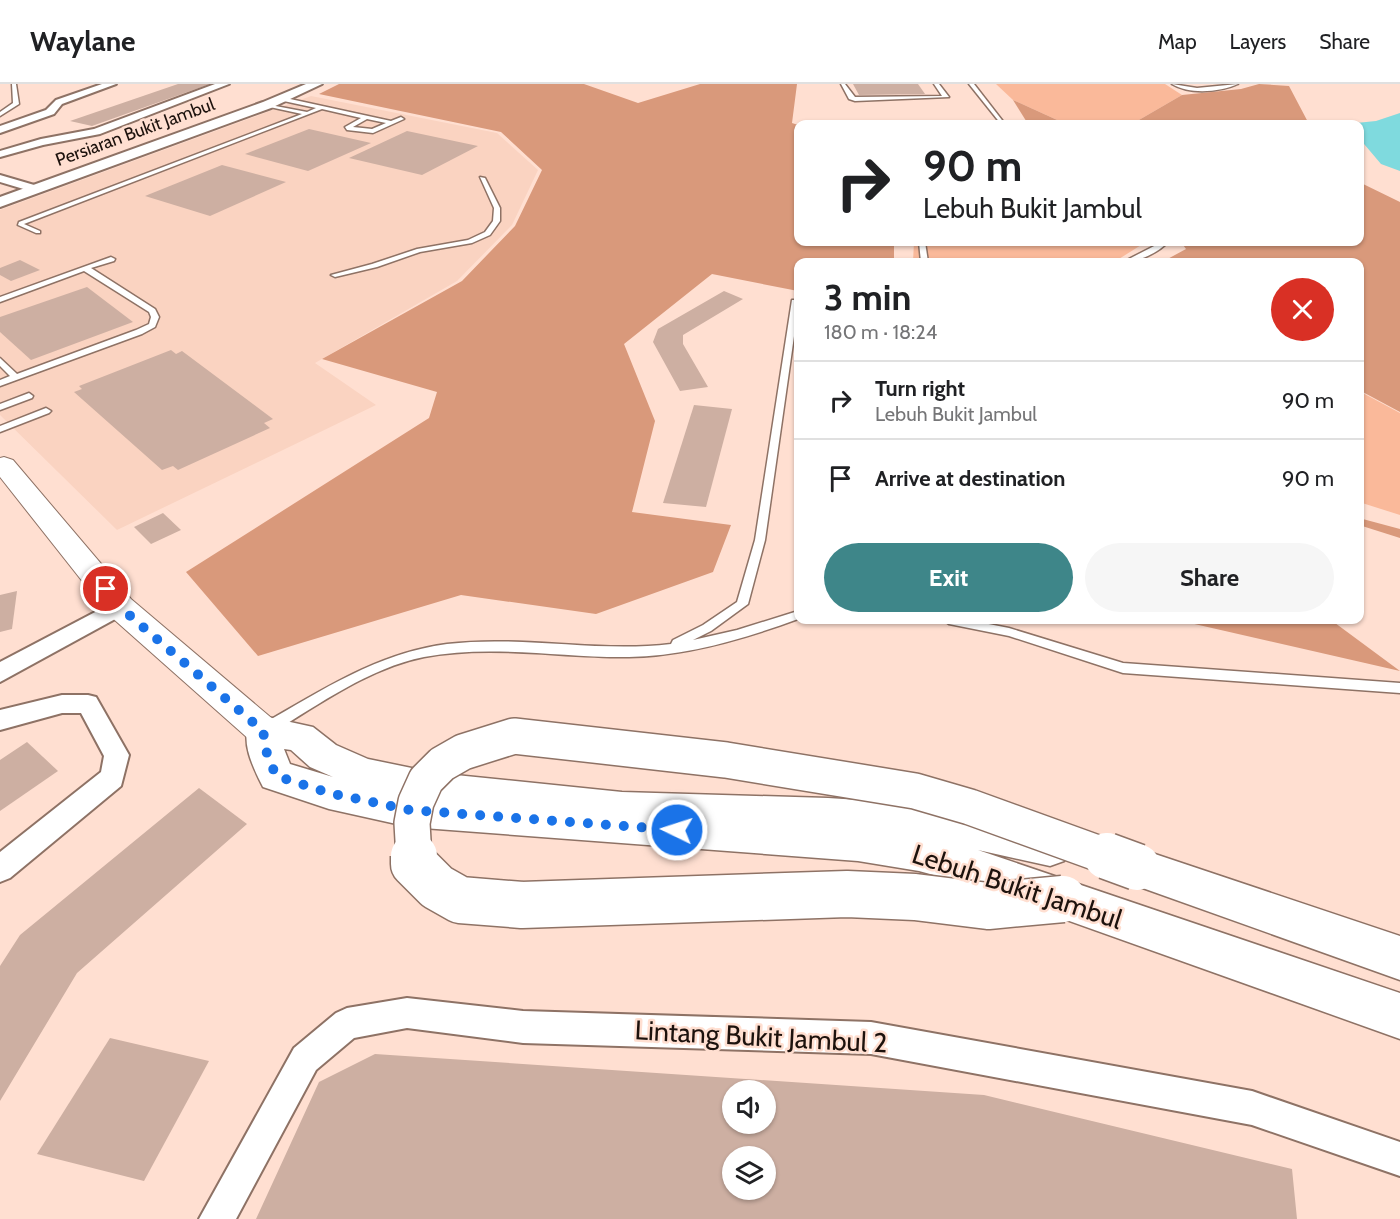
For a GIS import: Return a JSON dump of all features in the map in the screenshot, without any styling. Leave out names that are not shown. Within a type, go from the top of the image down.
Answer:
[{"type":"main road","points":[[1,458],[120,607],[263,731]]},
{"type":"main road","name":"Lebuh Bukit Jambul","points":[[1400,958],[1137,867],[921,821],[622,809],[436,789],[363,774],[323,756],[300,737],[263,731],[267,754],[276,776],[329,793],[410,810],[858,843],[919,853],[963,864],[1400,1016]]},
{"type":"main road","points":[[1063,899],[988,906],[915,897],[847,894],[522,905],[460,900],[437,887],[414,864],[412,823],[416,802],[426,780],[442,764],[463,752],[514,736],[726,760],[915,791],[970,807],[1137,867]]},
{"type":"street","points":[[0,130],[50,112],[59,102],[111,84]]},
{"type":"street","points":[[0,154],[96,132],[224,84]]},
{"type":"street","name":"Persiaran Bukit Jambul","points":[[0,202],[8,186],[37,189],[267,105],[316,84]]},
{"type":"street","points":[[0,130],[27,136]]},
{"type":"street","points":[[0,144],[19,148]]},
{"type":"street","points":[[8,186],[75,175]]},
{"type":"street","points":[[0,673],[120,607]]},
{"type":"street","points":[[0,720],[62,704],[88,704],[117,755],[112,778],[0,869]]},
{"type":"street","name":"Lintang Bukit Jambul 2","points":[[218,1219],[304,1059],[346,1024],[407,1013],[524,1027],[871,1038],[1252,1108],[1400,1159]]},
{"type":"lane","points":[[0,114],[16,104],[14,84]]},
{"type":"lane","points":[[843,84],[852,99],[946,97],[936,84]]},
{"type":"lane","points":[[971,84],[1000,120]]},
{"type":"lane","points":[[1174,84],[1188,89],[1203,89],[1236,84]]},
{"type":"lane","points":[[281,99],[392,123]]},
{"type":"lane","points":[[267,105],[307,114]]},
{"type":"lane","points":[[38,232],[21,223],[324,107]]},
{"type":"lane","points":[[365,117],[347,128],[367,132],[401,119]]},
{"type":"lane","points":[[335,275],[379,264],[422,249],[450,246],[477,238],[492,230],[498,218],[497,204],[482,178]]},
{"type":"lane","points":[[1136,258],[1161,246]]},
{"type":"lane","points":[[0,300],[111,259]]},
{"type":"lane","points":[[0,383],[139,332],[152,324],[155,317],[152,311],[85,268]]},
{"type":"lane","points":[[670,647],[707,628],[742,604],[759,540],[794,309]]},
{"type":"lane","points":[[0,361],[15,377]]},
{"type":"lane","points":[[0,407],[29,396]]},
{"type":"lane","points":[[0,429],[46,411]]},
{"type":"lane","points":[[263,731],[368,670],[422,653],[464,647],[632,652],[685,646],[767,627],[794,617]]},
{"type":"lane","points":[[969,624],[1009,632],[1123,668],[1400,688]]},
{"type":"shaded area","points":[[339,84],[584,84],[638,103],[700,84],[797,84],[792,123],[794,124],[794,246],[894,246],[894,258],[794,258],[794,290],[712,274],[624,344],[655,421],[632,512],[731,525],[713,572],[596,614],[461,595],[258,656],[186,572],[429,418],[437,392],[322,359],[462,281],[515,226],[542,170],[501,132],[319,94]]},
{"type":"shaded area","points":[[996,84],[1165,84],[1182,95],[1139,120],[1057,120],[1013,100]]},
{"type":"shaded area","points":[[1259,84],[1289,86],[1307,120],[1139,120],[1182,95],[1241,89]]},
{"type":"shaded area","points":[[311,96],[497,133],[538,170],[512,225],[457,281],[315,363],[376,405],[117,530],[0,415],[0,210]]},
{"type":"shaded area","points":[[1013,100],[1057,120],[1026,120]]},
{"type":"shaded area","points":[[1364,184],[1400,202],[1400,412],[1364,393],[1364,258],[1169,258],[1186,249],[1184,246],[1364,246]]},
{"type":"shaded area","points":[[914,246],[1140,246],[1120,258],[913,258]]},
{"type":"shaded area","points":[[1364,394],[1400,413],[1400,515],[1364,504]]},
{"type":"shaded area","points":[[1364,519],[1400,529],[1400,538],[1364,527]]},
{"type":"shaded area","points":[[1194,624],[1336,624],[1400,671]]},
{"type":"water","points":[[1400,113],[1400,171],[1381,164],[1364,144],[1364,122],[1376,121]]},
{"type":"building","points":[[178,84],[210,84],[92,126],[70,121]]},
{"type":"building","points":[[853,84],[918,84],[925,94],[859,95]]},
{"type":"building","points":[[309,129],[371,143],[308,171],[245,154]]},
{"type":"building","points":[[407,131],[478,146],[422,175],[349,158]]},
{"type":"building","points":[[222,165],[286,182],[210,216],[145,196]]},
{"type":"building","points":[[20,260],[40,270],[11,281],[0,275],[0,268]]},
{"type":"building","points":[[87,287],[133,322],[31,360],[0,332],[0,317]]},
{"type":"building","points":[[724,291],[743,299],[683,335],[683,344],[708,387],[680,391],[653,342],[658,329]]},
{"type":"building","points":[[171,350],[176,354],[182,351],[273,419],[264,423],[270,428],[178,470],[173,466],[162,470],[74,392],[82,389],[79,386]]},
{"type":"building","points":[[694,405],[732,409],[706,507],[663,503]]},
{"type":"building","points":[[163,513],[181,530],[151,544],[134,527]]},
{"type":"building","points":[[17,591],[12,629],[0,632],[0,595]]},
{"type":"building","points":[[27,742],[58,771],[0,811],[0,760]]},
{"type":"building","points":[[199,788],[247,824],[77,973],[0,1101],[0,966],[20,935]]},
{"type":"building","points":[[110,1038],[209,1061],[144,1181],[37,1154]]},
{"type":"building","points":[[375,1054],[761,1080],[722,1080],[722,1134],[776,1134],[776,1081],[984,1095],[1292,1169],[1297,1219],[256,1219],[319,1082]]},
{"type":"route","points":[[106,589],[120,607],[263,731],[267,754],[276,776],[329,793],[410,810],[677,830]]}]
